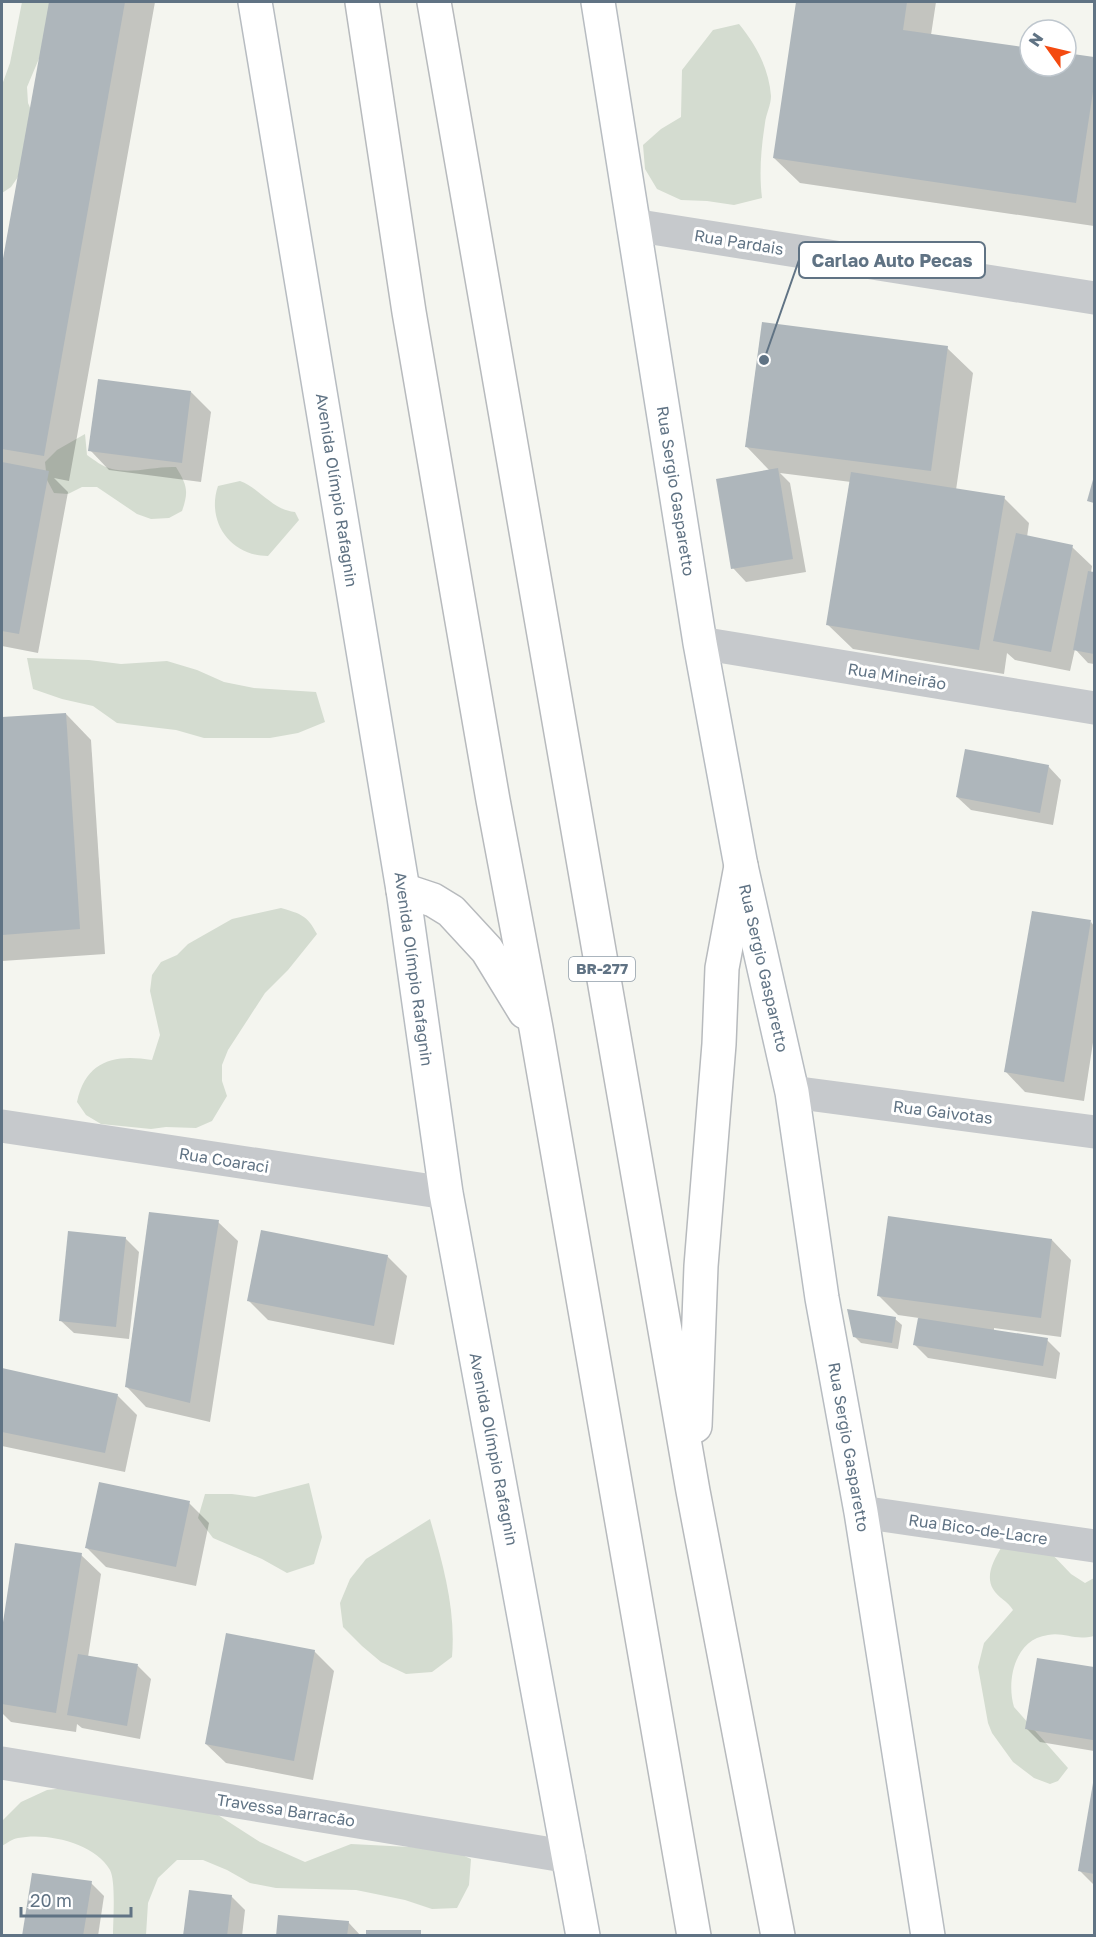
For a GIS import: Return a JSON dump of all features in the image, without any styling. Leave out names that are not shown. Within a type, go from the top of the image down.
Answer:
[{"type":"main road","name":"Avenida Olímpio Rafagnin","points":[[255,2],[403,890],[446,1193],[583,1935]]},
{"type":"main road","points":[[362,2],[413,336],[694,1935]]},
{"type":"main road","name":"BR-277","points":[[434,2],[693,1491],[778,1935]]},
{"type":"main road","name":"Rua Sergio Gasparetto","points":[[598,2],[700,643],[741,866],[792,1092],[822,1298],[861,1512],[928,1935]]},
{"type":"main road","points":[[693,1491],[701,1266],[719,1044],[722,968],[741,866]]},
{"type":"main road","points":[[403,890],[433,900],[451,911],[487,950],[536,1028]]},
{"type":"street","name":"Rua Pardais","points":[[633,225],[1095,298]]},
{"type":"street","name":"Rua Mineirão","points":[[700,643],[1095,708]]},
{"type":"street","name":"Rua Gaivotas","points":[[792,1092],[1095,1132]]},
{"type":"street","name":"Rua Coaraci","points":[[2,1126],[446,1193]]},
{"type":"street","name":"Rua Bico-de-Lacre","points":[[861,1512],[1095,1546]]},
{"type":"street","name":"Travessa Barracão","points":[[2,1763],[570,1857]]},
{"type":"shaded area","points":[[22,2],[62,2],[62,4],[27,87],[28,103],[34,117],[29,161],[11,187],[2,193],[2,85],[10,63]]},
{"type":"shaded area","points":[[739,24],[761,57],[770,86],[771,99],[762,152],[762,198],[734,205],[681,200],[657,189],[645,169],[643,145],[661,129],[681,117],[682,70],[713,30]]},
{"type":"shaded area","points":[[85,434],[87,455],[109,468],[128,471],[176,467],[186,488],[182,511],[169,518],[151,519],[137,514],[97,487],[82,487],[68,494],[54,493],[47,480],[45,462],[57,450]]},
{"type":"shaded area","points":[[240,481],[280,507],[295,512],[299,520],[268,556],[242,550],[224,534],[219,524],[215,512],[218,486]]},
{"type":"shaded area","points":[[27,658],[89,660],[121,664],[167,661],[197,670],[224,682],[254,688],[316,692],[325,722],[298,733],[270,738],[204,738],[176,730],[117,723],[93,706],[33,689]]},
{"type":"shaded area","points":[[281,908],[303,916],[317,934],[288,970],[265,993],[228,1050],[222,1065],[222,1081],[227,1096],[212,1121],[196,1128],[151,1129],[101,1124],[86,1115],[77,1102],[87,1077],[95,1069],[104,1063],[126,1058],[152,1060],[160,1035],[150,991],[152,975],[161,962],[177,955],[188,944],[232,919]]},
{"type":"shaded area","points":[[309,1483],[322,1537],[314,1564],[287,1573],[262,1559],[213,1538],[198,1518],[205,1494],[255,1497]]},
{"type":"shaded area","points":[[430,1519],[444,1570],[450,1605],[452,1657],[432,1672],[406,1674],[381,1662],[343,1627],[340,1603],[350,1579],[366,1559]]},
{"type":"shaded area","points":[[1001,1548],[1049,1551],[1071,1574],[1085,1583],[1094,1578],[1094,1636],[1081,1638],[1054,1634],[1037,1638],[1021,1652],[1013,1673],[1011,1685],[1014,1707],[1068,1768],[1058,1781],[1050,1784],[1034,1778],[1013,1762],[992,1733],[988,1723],[978,1667],[984,1643],[1013,1610],[995,1592],[991,1584],[991,1568]]},
{"type":"shaded area","points":[[99,1784],[218,1815],[260,1842],[305,1862],[351,1844],[449,1849],[471,1859],[469,1885],[457,1908],[432,1909],[405,1900],[356,1890],[276,1888],[250,1883],[203,1860],[177,1860],[158,1878],[148,1903],[146,1935],[113,1935],[112,1875],[103,1861],[82,1846],[56,1838],[16,1839],[2,1846],[2,1821],[21,1802],[47,1790]]},
{"type":"building","points":[[49,2],[125,2],[44,456],[2,449],[2,264]]},
{"type":"building","points":[[796,2],[907,2],[903,30],[1018,46],[1018,78],[1078,78],[1078,55],[1094,57],[1094,85],[1076,203],[773,158]]},
{"type":"building","points":[[762,322],[948,346],[931,471],[745,447]]},
{"type":"building","points":[[98,379],[191,391],[182,463],[88,451]]},
{"type":"building","points":[[2,462],[49,471],[19,634],[2,631]]},
{"type":"building","points":[[778,468],[793,559],[731,569],[716,479]]},
{"type":"building","points":[[851,472],[1005,496],[979,650],[826,625]]},
{"type":"building","points":[[1094,476],[1094,503],[1087,501]]},
{"type":"building","points":[[1016,533],[1073,545],[1051,652],[993,641]]},
{"type":"building","points":[[1088,571],[1094,572],[1094,654],[1073,650]]},
{"type":"building","points":[[66,713],[80,929],[2,935],[2,717]]},
{"type":"building","points":[[965,749],[1049,765],[1040,813],[956,797]]},
{"type":"building","points":[[1032,911],[1091,920],[1064,1082],[1004,1072]]},
{"type":"building","points":[[149,1212],[219,1220],[190,1403],[125,1387]]},
{"type":"building","points":[[888,1216],[1052,1239],[1041,1318],[877,1296]]},
{"type":"building","points":[[261,1230],[388,1255],[374,1326],[247,1301]]},
{"type":"building","points":[[68,1231],[126,1237],[116,1327],[59,1321]]},
{"type":"building","points":[[847,1309],[896,1317],[892,1343],[853,1337]]},
{"type":"building","points":[[918,1318],[1048,1338],[1043,1366],[913,1345]]},
{"type":"building","points":[[2,1368],[118,1394],[105,1453],[2,1432]]},
{"type":"building","points":[[99,1482],[190,1501],[176,1567],[85,1548]]},
{"type":"building","points":[[15,1543],[82,1553],[56,1713],[2,1704],[2,1629]]},
{"type":"building","points":[[226,1633],[315,1650],[294,1761],[205,1744]]},
{"type":"building","points":[[78,1654],[138,1664],[127,1726],[67,1715]]},
{"type":"building","points":[[1037,1658],[1094,1667],[1093,1740],[1025,1729]]},
{"type":"building","points":[[1094,1783],[1094,1874],[1078,1871]]},
{"type":"building","points":[[32,1873],[92,1881],[83,1936],[22,1936]]},
{"type":"building","points":[[189,1890],[232,1895],[227,1936],[183,1936]]},
{"type":"building","points":[[278,1915],[349,1921],[347,1936],[276,1936]]},
{"type":"building","points":[[366,1930],[421,1930],[421,1936],[366,1936]]},
{"type":"place","name":"Carlao Auto Pecas","points":[[764,360]]}]
